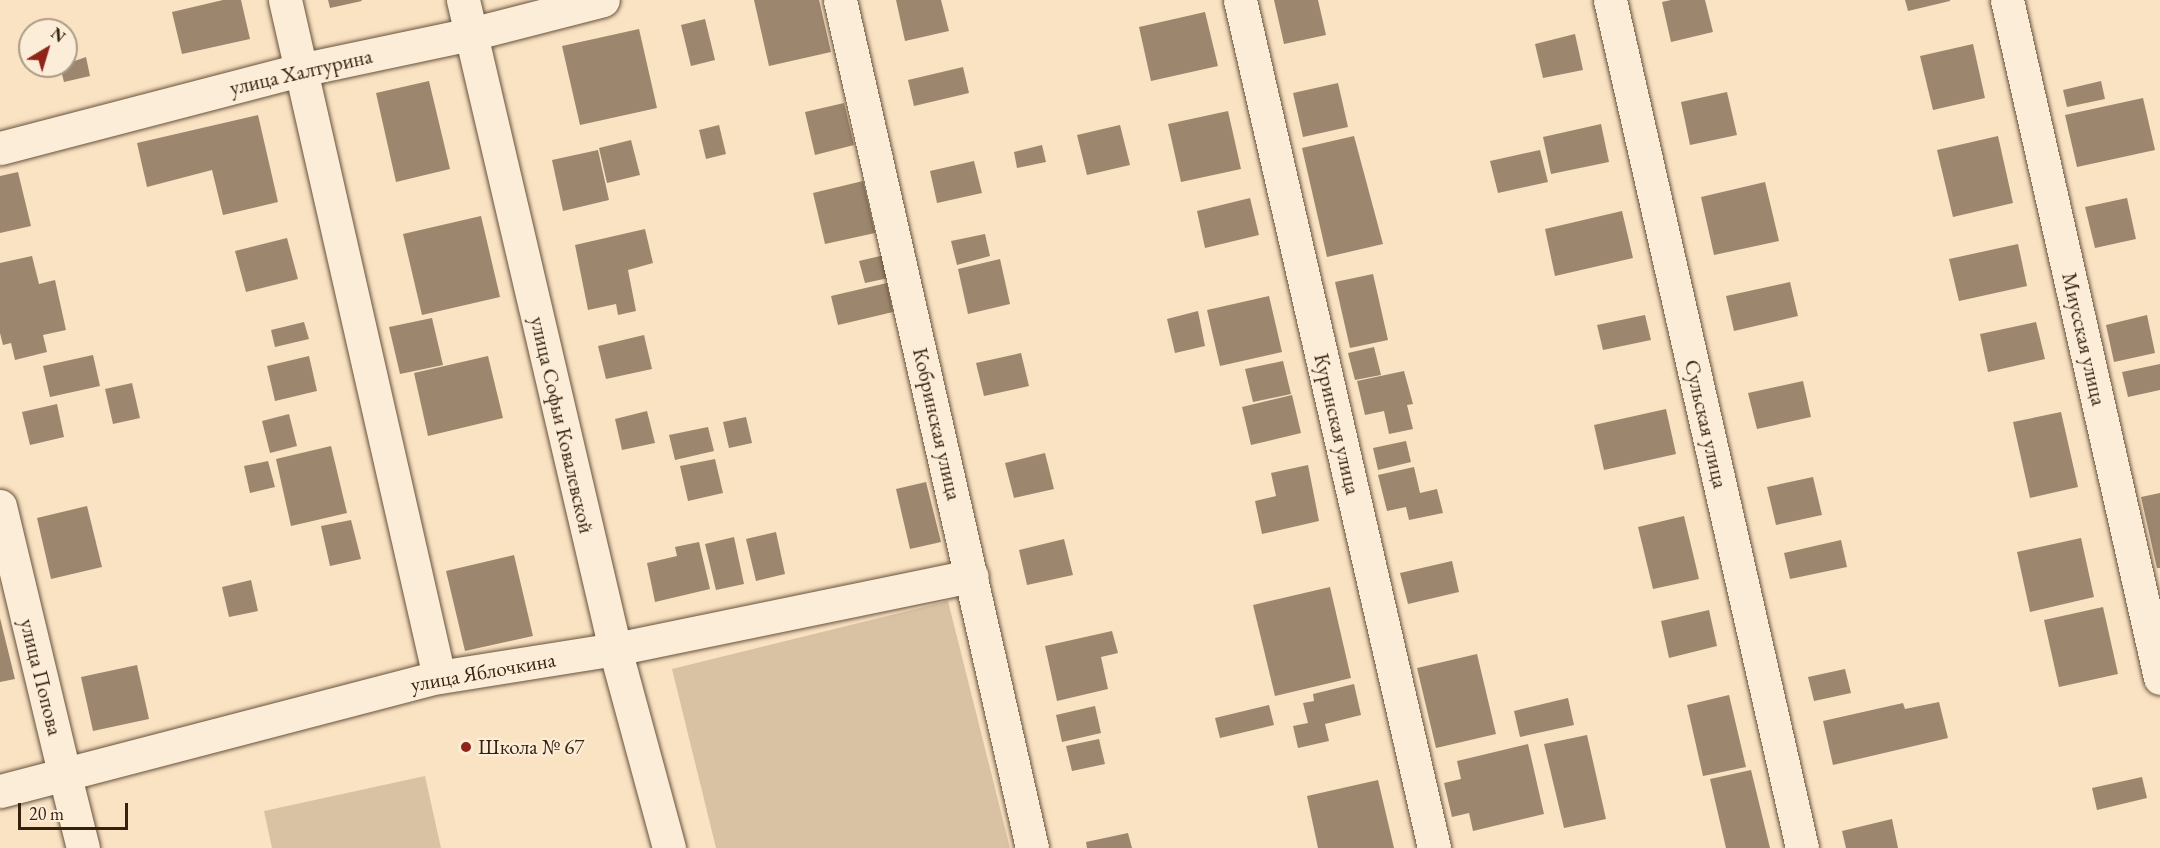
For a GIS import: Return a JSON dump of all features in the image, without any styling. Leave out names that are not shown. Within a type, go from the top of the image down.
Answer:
[{"type":"street","points":[[285,0],[439,677]]},
{"type":"street","name":"улица Софьи Ковалевской","points":[[464,0],[615,649],[669,848]]},
{"type":"street","name":"улица Халтурина","points":[[0,148],[300,70],[471,34],[603,0]]},
{"type":"street","name":"Кобринская улица","points":[[840,0],[1032,848]]},
{"type":"street","name":"Куринская улица","points":[[1240,0],[1434,848]]},
{"type":"street","name":"Сульская улица","points":[[1610,0],[1802,848]]},
{"type":"street","name":"Миусская улица","points":[[2007,0],[2160,678]]},
{"type":"street","name":"улица Попова","points":[[0,506],[83,848]]},
{"type":"street","name":"улица Яблочкина","points":[[0,791],[65,776],[439,677],[615,649],[972,576]]},
{"type":"shaded area","points":[[948,601],[1010,848],[716,848],[672,669]]},
{"type":"shaded area","points":[[425,776],[441,848],[272,848],[264,811]]},
{"type":"building","points":[[223,0],[241,0],[250,39],[182,54],[172,12]]},
{"type":"building","points":[[328,0],[361,0],[362,1],[330,8]]},
{"type":"building","points":[[754,0],[819,0],[831,52],[769,66]]},
{"type":"building","points":[[896,0],[941,0],[949,31],[905,41]]},
{"type":"building","points":[[1274,0],[1318,0],[1326,35],[1284,44]]},
{"type":"building","points":[[1705,0],[1713,32],[1671,42],[1662,2]]},
{"type":"building","points":[[1905,0],[1950,0],[1950,1],[1908,11]]},
{"type":"building","points":[[1205,12],[1218,66],[1151,81],[1139,27]]},
{"type":"building","points":[[705,19],[715,60],[691,66],[681,25]]},
{"type":"building","points":[[639,29],[657,108],[580,125],[562,46]]},
{"type":"building","points":[[1575,34],[1583,70],[1543,78],[1535,44]]},
{"type":"building","points":[[1973,44],[1985,98],[1933,110],[1920,56]]},
{"type":"building","points":[[86,57],[90,76],[64,82],[63,78],[78,78],[78,60]]},
{"type":"building","points":[[963,67],[969,93],[914,106],[908,80]]},
{"type":"building","points":[[429,81],[450,169],[396,182],[376,93]]},
{"type":"building","points":[[2101,81],[2105,99],[2067,107],[2063,90]]},
{"type":"building","points":[[1338,83],[1348,127],[1303,137],[1293,93]]},
{"type":"building","points":[[1727,92],[1737,135],[1690,145],[1681,102]]},
{"type":"building","points":[[2143,98],[2155,150],[2077,167],[2065,115]]},
{"type":"building","points":[[844,103],[854,145],[815,155],[805,112]]},
{"type":"building","points":[[1228,111],[1241,169],[1181,182],[1168,124]]},
{"type":"building","points":[[258,115],[278,202],[223,215],[212,170],[147,187],[137,143]]},
{"type":"building","points":[[1601,124],[1609,162],[1551,174],[1543,137]]},
{"type":"building","points":[[719,125],[726,154],[706,159],[699,130]]},
{"type":"building","points":[[1120,125],[1130,165],[1087,175],[1077,135]]},
{"type":"building","points":[[1354,136],[1383,244],[1327,257],[1302,148]]},
{"type":"building","points":[[1998,136],[2013,203],[1953,217],[1937,150]]},
{"type":"building","points":[[631,140],[640,175],[607,183],[599,148]]},
{"type":"building","points":[[1042,145],[1046,162],[1017,168],[1014,152]]},
{"type":"building","points":[[598,150],[609,200],[563,211],[552,160]]},
{"type":"building","points":[[1540,150],[1548,182],[1498,193],[1490,161]]},
{"type":"building","points":[[974,161],[982,193],[937,203],[930,171]]},
{"type":"building","points":[[18,172],[31,226],[0,233],[0,176]]},
{"type":"building","points":[[863,181],[875,233],[825,244],[813,193]]},
{"type":"building","points":[[1765,182],[1779,241],[1714,255],[1701,197]]},
{"type":"building","points":[[1250,198],[1259,235],[1205,248],[1197,211]]},
{"type":"building","points":[[2127,198],[2136,239],[2095,248],[2085,207]]},
{"type":"building","points":[[1622,211],[1633,258],[1555,276],[1545,229]]},
{"type":"building","points":[[481,216],[500,297],[422,315],[403,234]]},
{"type":"building","points":[[645,229],[653,263],[628,270],[636,311],[618,315],[616,304],[588,310],[575,245]]},
{"type":"building","points":[[985,234],[990,256],[957,265],[951,241]]},
{"type":"building","points":[[287,238],[298,279],[246,292],[235,251]]},
{"type":"building","points":[[2018,244],[2027,286],[1959,301],[1949,259]]},
{"type":"building","points":[[893,253],[898,276],[865,283],[859,261]]},
{"type":"building","points":[[32,256],[39,284],[55,280],[66,330],[43,335],[47,352],[15,360],[11,343],[3,345],[0,333],[0,263]]},
{"type":"building","points":[[1000,259],[1010,304],[968,314],[958,269]]},
{"type":"building","points":[[1373,274],[1388,340],[1350,348],[1335,282]]},
{"type":"building","points":[[1790,282],[1798,316],[1734,331],[1726,296]]},
{"type":"building","points":[[887,283],[893,312],[838,325],[831,296]]},
{"type":"building","points":[[1269,296],[1282,352],[1220,366],[1207,310]]},
{"type":"building","points":[[1198,311],[1205,346],[1175,353],[1167,319]]},
{"type":"building","points":[[1645,315],[1651,340],[1603,350],[1597,325]]},
{"type":"building","points":[[2147,315],[2155,353],[2114,362],[2106,325]]},
{"type":"building","points":[[432,318],[443,365],[400,374],[389,327]]},
{"type":"building","points":[[304,322],[309,339],[275,347],[271,330]]},
{"type":"building","points":[[2036,322],[2045,359],[1988,372],[1980,334]]},
{"type":"building","points":[[644,335],[652,369],[606,379],[598,346]]},
{"type":"building","points":[[1374,347],[1381,375],[1355,380],[1348,353]]},
{"type":"building","points":[[1021,353],[1029,386],[984,396],[976,363]]},
{"type":"building","points":[[93,355],[100,386],[50,397],[43,366]]},
{"type":"building","points":[[309,356],[317,391],[275,401],[267,366]]},
{"type":"building","points":[[488,356],[503,418],[428,436],[414,373]]},
{"type":"building","points":[[1283,361],[1291,394],[1253,402],[1245,369]]},
{"type":"building","points":[[2160,364],[2160,390],[2128,397],[2122,372]]},
{"type":"building","points":[[1404,371],[1413,404],[1407,405],[1413,429],[1389,434],[1384,411],[1365,415],[1357,381]]},
{"type":"building","points":[[1803,381],[1811,417],[1757,429],[1748,393]]},
{"type":"building","points":[[132,383],[140,418],[113,424],[105,389]]},
{"type":"building","points":[[1292,395],[1301,433],[1251,445],[1242,407]]},
{"type":"building","points":[[57,404],[64,437],[30,445],[22,412]]},
{"type":"building","points":[[1666,409],[1676,454],[1604,470],[1594,425]]},
{"type":"building","points":[[647,411],[655,443],[622,450],[615,419]]},
{"type":"building","points":[[2061,412],[2078,487],[2030,498],[2013,422]]},
{"type":"building","points":[[289,414],[297,446],[270,453],[262,421]]},
{"type":"building","points":[[746,417],[752,443],[729,448],[723,422]]},
{"type":"building","points":[[708,427],[714,451],[675,460],[669,435]]},
{"type":"building","points":[[1406,441],[1411,462],[1378,470],[1373,448]]},
{"type":"building","points":[[331,446],[347,513],[291,526],[276,459]]},
{"type":"building","points":[[1045,453],[1054,489],[1014,498],[1005,463]]},
{"type":"building","points":[[715,459],[723,493],[688,501],[680,466]]},
{"type":"building","points":[[268,461],[275,487],[250,493],[244,466]]},
{"type":"building","points":[[1308,465],[1319,521],[1262,534],[1255,501],[1276,496],[1271,473]]},
{"type":"building","points":[[1414,467],[1420,493],[1437,489],[1443,513],[1409,520],[1406,507],[1387,511],[1378,475]]},
{"type":"building","points":[[1813,477],[1822,515],[1776,525],[1767,487]]},
{"type":"building","points":[[926,482],[941,542],[910,549],[896,489]]},
{"type":"building","points":[[2160,493],[2160,568],[2157,568],[2141,497]]},
{"type":"building","points":[[87,506],[102,567],[51,579],[37,518]]},
{"type":"building","points":[[1684,516],[1699,579],[1653,589],[1638,527]]},
{"type":"building","points":[[351,520],[361,559],[330,566],[321,526]]},
{"type":"building","points":[[776,532],[785,574],[756,581],[746,539]]},
{"type":"building","points":[[734,537],[744,584],[716,590],[705,544]]},
{"type":"building","points":[[2081,538],[2094,597],[2030,612],[2017,552]]},
{"type":"building","points":[[1064,539],[1073,575],[1027,585],[1019,550]]},
{"type":"building","points":[[1841,540],[1847,567],[1790,579],[1784,553]]},
{"type":"building","points":[[699,542],[710,589],[655,602],[647,563],[677,556],[675,547]]},
{"type":"building","points":[[514,555],[533,636],[465,651],[446,571]]},
{"type":"building","points":[[1452,561],[1459,592],[1408,604],[1400,573]]},
{"type":"building","points":[[251,580],[258,611],[229,617],[222,587]]},
{"type":"building","points":[[1330,587],[1351,678],[1275,696],[1253,605]]},
{"type":"building","points":[[2103,607],[2118,674],[2059,687],[2044,620]]},
{"type":"building","points":[[1709,610],[1717,646],[1669,658],[1661,621]]},
{"type":"building","points":[[0,618],[15,679],[0,682]]},
{"type":"building","points":[[1112,631],[1118,653],[1101,657],[1108,689],[1057,701],[1045,646]]},
{"type":"building","points":[[1477,654],[1496,734],[1436,748],[1417,668]]},
{"type":"building","points":[[137,665],[149,719],[93,731],[81,677]]},
{"type":"building","points":[[1845,669],[1851,693],[1814,701],[1808,677]]},
{"type":"building","points":[[1354,684],[1361,715],[1325,724],[1329,741],[1298,748],[1293,726],[1308,723],[1303,703],[1314,701],[1313,694]]},
{"type":"building","points":[[1729,695],[1746,767],[1703,776],[1687,705]]},
{"type":"building","points":[[1568,698],[1574,725],[1520,737],[1514,711]]},
{"type":"building","points":[[1939,702],[1948,738],[1833,765],[1823,721],[1903,703],[1905,709]]},
{"type":"building","points":[[1269,705],[1274,725],[1220,738],[1215,718]]},
{"type":"building","points":[[1095,706],[1101,733],[1062,742],[1056,715]]},
{"type":"building","points":[[1587,735],[1606,819],[1564,828],[1544,744]]},
{"type":"building","points":[[1099,739],[1105,764],[1072,771],[1066,746]]},
{"type":"building","points":[[1528,744],[1544,814],[1473,831],[1469,813],[1452,817],[1444,783],[1461,779],[1457,761]]},
{"type":"building","points":[[1751,770],[1770,848],[1726,848],[1710,779]]},
{"type":"building","points":[[2142,777],[2147,798],[2097,810],[2092,788]]},
{"type":"building","points":[[1378,780],[1394,848],[1318,848],[1307,796]]},
{"type":"building","points":[[1892,819],[1898,848],[1846,848],[1842,831]]},
{"type":"building","points":[[1128,833],[1132,848],[1087,848],[1086,842]]},
{"type":"place","name":"Школа № 67","points":[[466,747]]}]
